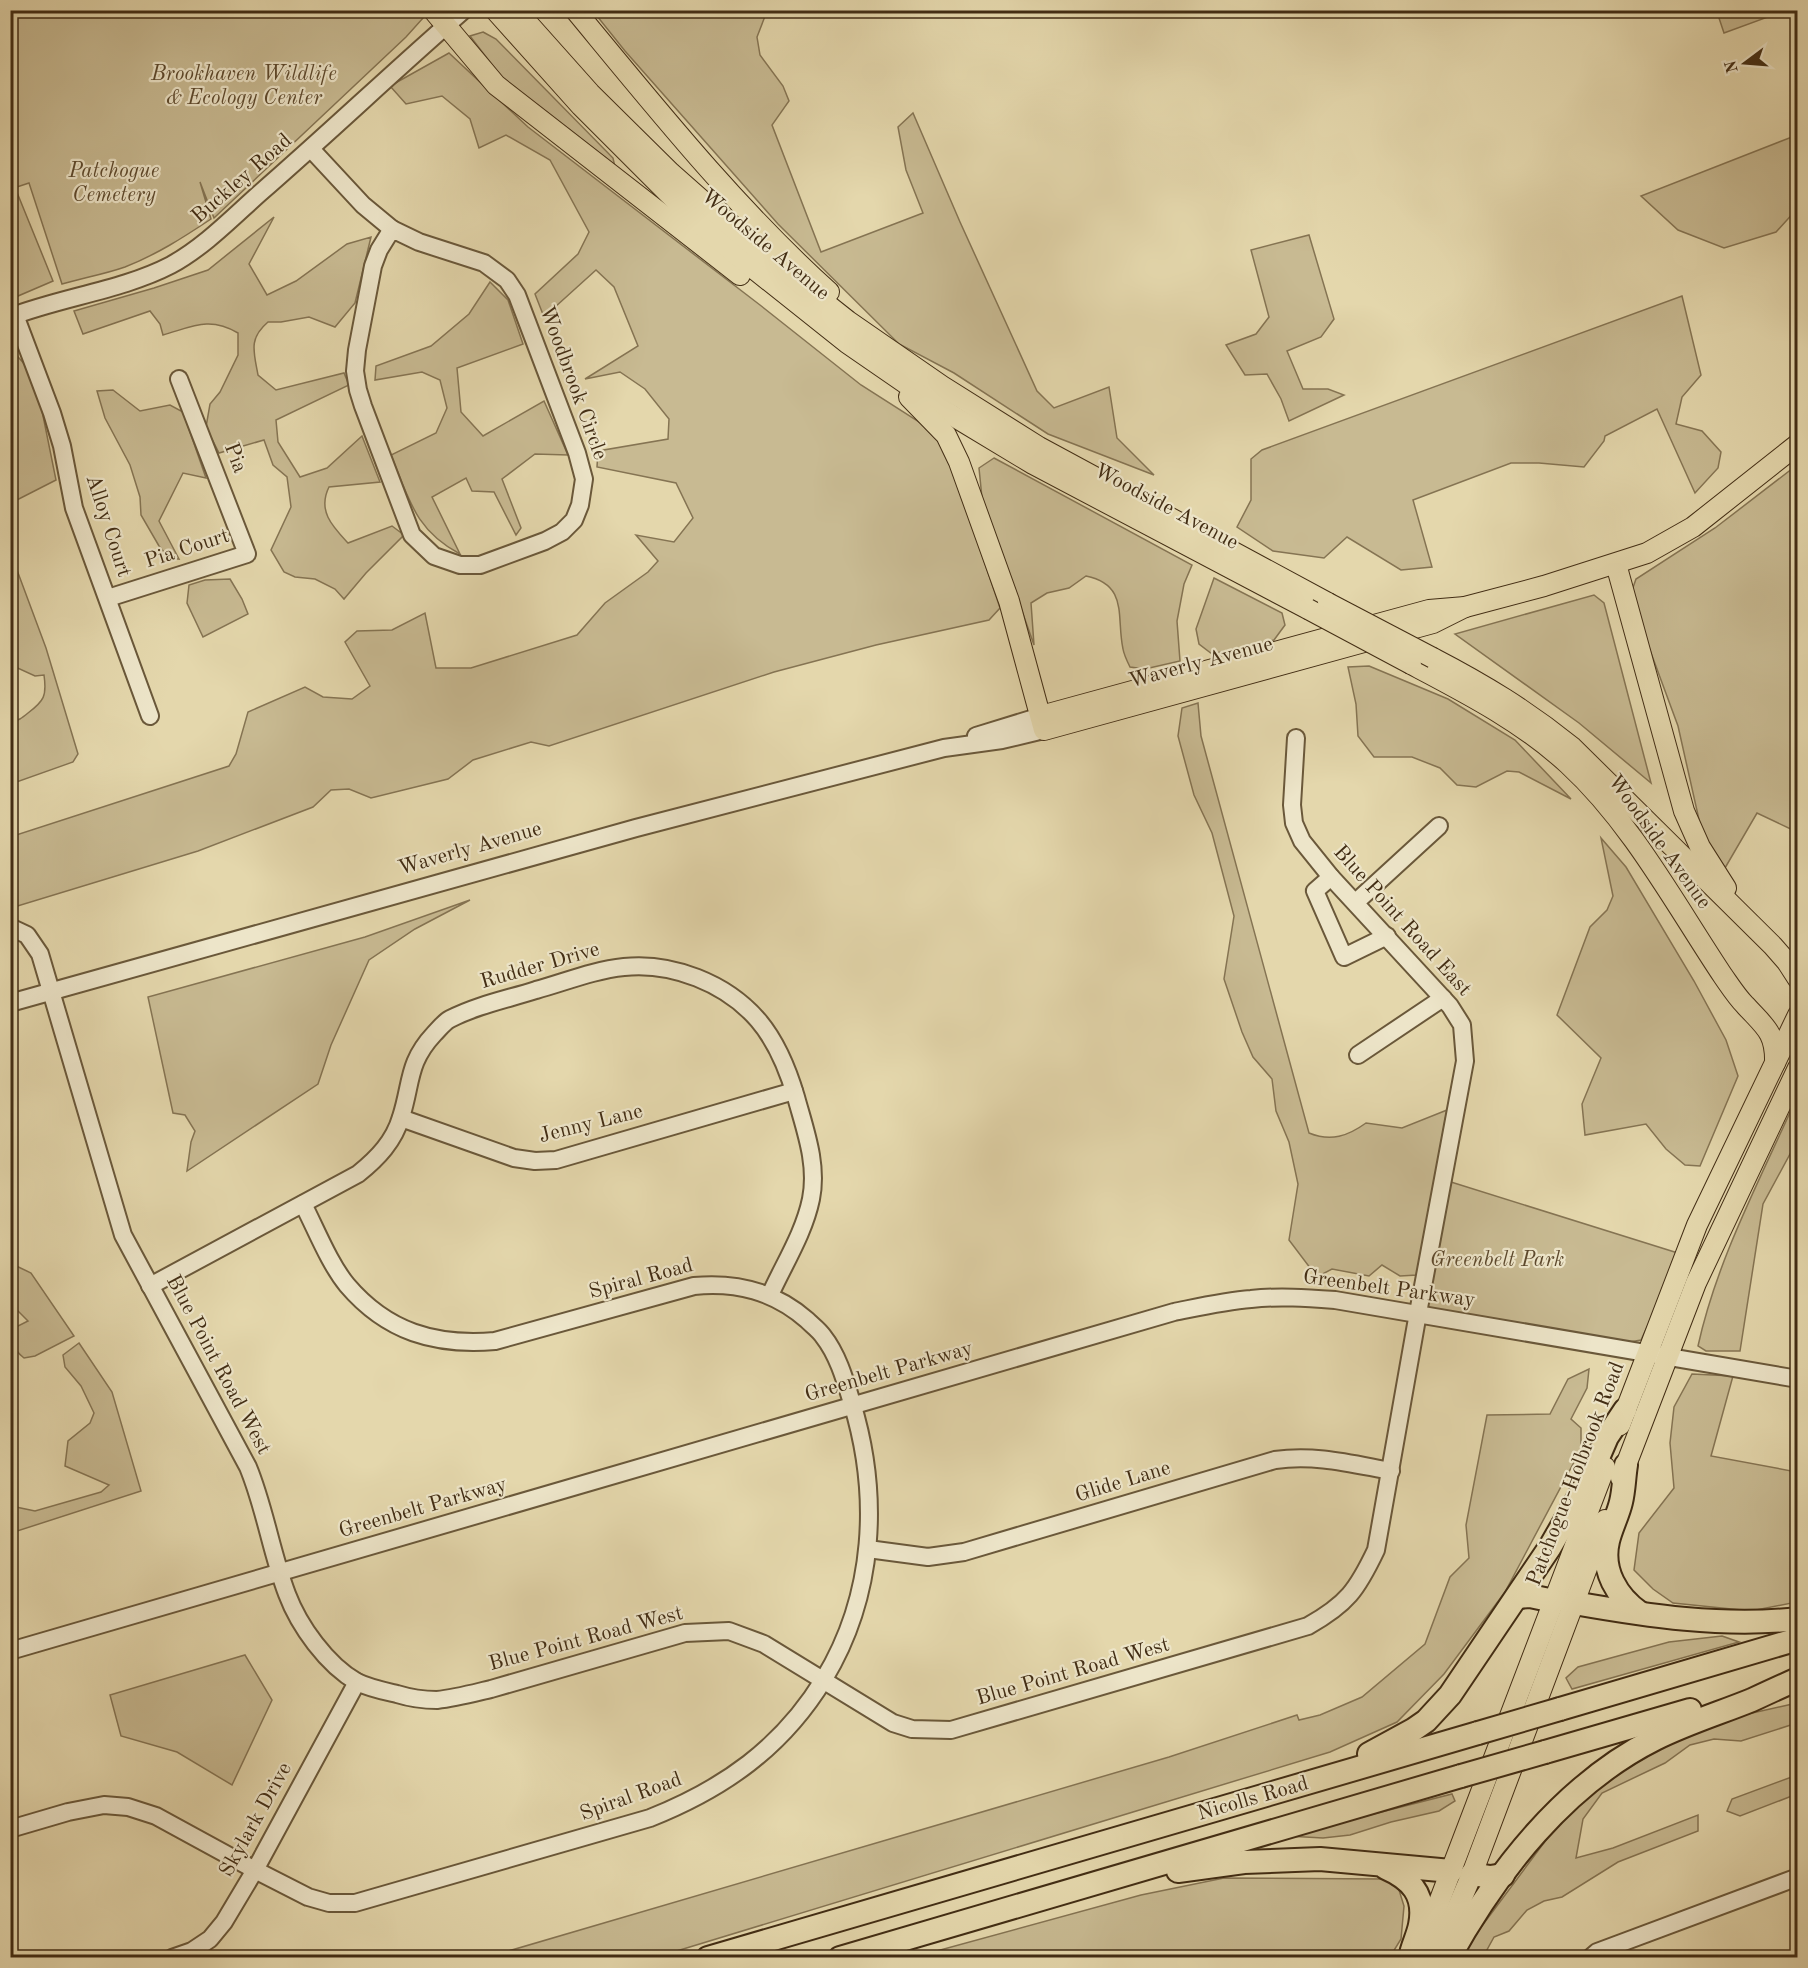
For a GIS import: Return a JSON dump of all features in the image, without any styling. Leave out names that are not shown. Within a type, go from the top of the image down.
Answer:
[{"type":"highway","points":[[1249,1800],[1312,1773],[1370,1754],[1399,1739],[1426,1720],[1450,1695],[1518,1597],[1564,1525],[1588,1481],[1606,1437],[1625,1410]]},
{"type":"highway","points":[[1626,1465],[1621,1502],[1607,1543],[1607,1562],[1609,1573],[1618,1592],[1640,1613]]},
{"type":"highway","points":[[1518,1597],[1530,1596],[1715,1622],[1747,1623],[1797,1619]]},
{"type":"highway","name":"Nicolls Road","points":[[708,1958],[1797,1640]]},
{"type":"highway","points":[[1449,1958],[1475,1914],[1537,1833],[1569,1800],[1617,1761],[1672,1731],[1797,1679]]},
{"type":"highway","name":"Nicolls Road","points":[[840,1958],[1797,1679]]},
{"type":"highway","points":[[1053,1895],[1102,1890],[1166,1873],[1244,1862],[1320,1859],[1490,1877],[1503,1875]]},
{"type":"highway","points":[[1376,1864],[1407,1879],[1419,1899],[1420,1926],[1410,1958]]},
{"type":"main road","points":[[433,10],[484,72],[534,116],[773,301],[824,325]]},
{"type":"main road","points":[[575,10],[689,148],[743,208],[795,261],[895,354]]},
{"type":"main road","name":"Woodside Avenue","points":[[505,14],[671,173],[801,285],[942,386],[1202,544]]},
{"type":"main road","name":"Woodside Avenue","points":[[505,14],[581,106],[690,215],[824,325],[950,414],[1033,464],[1328,603],[1510,700],[1572,747],[1773,946],[1787,962],[1797,979]]},
{"type":"main road","points":[[871,360],[931,418],[946,435],[955,451],[973,495],[1000,575],[1043,723]]},
{"type":"main road","name":"Waverly Avenue","points":[[1043,723],[1429,610],[1465,607],[1647,553],[1678,537],[1711,514],[1797,444]]},
{"type":"main road","name":"Woodside Avenue","points":[[1224,555],[1308,609],[1475,697],[1508,717],[1561,758],[1595,791],[1641,852],[1736,994],[1767,1028],[1774,1041],[1775,1063]]},
{"type":"main road","points":[[1616,564],[1684,811],[1709,864],[1753,927]]},
{"type":"main road","points":[[1773,946],[1797,951]]},
{"type":"main road","name":"Patchogue-Holbrook Road","points":[[1436,1958],[1462,1873],[1564,1602],[1625,1410],[1697,1225],[1797,1015]]},
{"type":"main road","name":"Patchogue-Holbrook Road","points":[[1564,1602],[1626,1465],[1696,1283],[1797,1068]]},
{"type":"main road","name":"Patchogue-Holbrook Road","points":[[1417,1958],[1462,1873]]},
{"type":"street","name":"Buckley Road","points":[[13,316],[131,280],[172,264],[204,242],[311,149],[464,10]]},
{"type":"street","name":"Woodbrook Circle","points":[[311,149],[363,205],[392,229],[419,242],[484,263],[507,280],[517,295],[577,453],[584,479],[580,505],[574,520],[562,532],[545,541],[480,565],[460,565],[435,556],[412,535],[363,406],[355,371],[373,266],[379,250],[392,229]]},
{"type":"street","name":"Alloy Court","points":[[13,316],[52,413],[62,446],[74,508],[150,716]]},
{"type":"street","name":"Pia","points":[[179,380],[215,467],[247,554]]},
{"type":"street","name":"Pia Court","points":[[108,598],[247,554]]},
{"type":"street","name":"Waverly Avenue","points":[[10,1003],[600,838],[944,748],[998,728],[1043,723]]},
{"type":"street","name":"Blue Point Road East","points":[[1296,738],[1292,805],[1294,823],[1302,841],[1331,877],[1443,998],[1462,1025],[1465,1061],[1418,1314]]},
{"type":"street","points":[[1356,902],[1439,826]]},
{"type":"street","points":[[1331,877],[1315,891],[1344,957],[1375,944],[1387,936]]},
{"type":"street","name":"Blue Point Road West","points":[[10,927],[27,936],[40,954],[123,1235],[248,1467],[257,1489],[280,1574],[292,1605],[309,1635],[329,1660],[357,1682],[380,1691],[410,1698],[435,1700],[459,1697],[685,1633],[729,1631],[764,1644],[893,1723],[912,1729],[951,1730],[1308,1626],[1331,1613],[1350,1595],[1376,1550],[1418,1314]]},
{"type":"street","name":"Rudder Drive","points":[[150,1286],[358,1174],[375,1160],[389,1145],[401,1118],[411,1070],[420,1052],[448,1020],[468,1011],[598,971],[624,967],[647,967],[680,972],[706,981],[738,1002],[758,1020],[783,1061],[794,1091],[812,1161],[813,1182],[811,1201],[801,1230],[770,1295]]},
{"type":"street","points":[[1358,1055],[1443,998]]},
{"type":"street","name":"Jenny Lane","points":[[401,1118],[514,1158],[535,1161],[556,1160],[794,1091]]},
{"type":"street","name":"Spiral Road","points":[[10,1829],[68,1812],[104,1805],[128,1807],[156,1816],[308,1897],[329,1903],[355,1903],[650,1818],[718,1786],[757,1757],[790,1723],[824,1680],[853,1620],[868,1549],[870,1494],[868,1474],[859,1428],[837,1362],[823,1335],[792,1307],[770,1295],[744,1287],[715,1284],[694,1286],[495,1341],[466,1344],[434,1340],[392,1323],[369,1308],[346,1284],[303,1204]]},
{"type":"street","name":"Greenbelt Parkway","points":[[10,1651],[1173,1312],[1213,1304],[1252,1299],[1335,1300],[1797,1379]]},
{"type":"street","name":"Glide Lane","points":[[868,1549],[928,1557],[964,1552],[1275,1460],[1293,1457],[1318,1457],[1391,1471]]},
{"type":"street","name":"Skylark Drive","points":[[172,1958],[192,1951],[210,1939],[224,1922],[255,1870],[357,1682]]},
{"type":"street","points":[[1590,1958],[1597,1952],[1797,1877]]},
{"type":"green space","points":[[420,10],[424,17],[406,37],[214,218],[200,182],[211,219],[148,257],[110,272],[62,284],[29,183],[11,189],[11,11]]},
{"type":"green space","points":[[593,11],[767,11],[757,37],[760,55],[783,86],[789,101],[772,125],[821,252],[923,213],[906,170],[898,127],[913,113],[1037,391],[1054,408],[1109,387],[1117,438],[1154,475],[1048,434],[954,373],[899,344],[778,224],[625,51]]},
{"type":"green space","points":[[1730,11],[1784,11],[1724,33],[1718,15]]},
{"type":"green space","points":[[483,32],[496,39],[613,158],[615,167],[506,83],[470,36]]},
{"type":"green space","points":[[449,53],[528,127],[861,385],[924,425],[940,441],[953,469],[1000,608],[989,620],[876,645],[774,672],[549,746],[531,742],[473,760],[448,779],[371,798],[349,789],[331,790],[313,807],[198,851],[11,908],[10,837],[229,766],[236,754],[248,712],[305,687],[323,697],[352,699],[370,686],[345,642],[357,631],[392,630],[425,613],[436,668],[471,668],[577,635],[605,603],[648,572],[658,561],[636,535],[674,542],[693,518],[676,483],[597,467],[598,451],[668,439],[669,419],[645,389],[620,372],[585,379],[638,346],[614,287],[596,270],[544,317],[535,294],[578,254],[589,232],[550,160],[506,135],[479,148],[470,119],[442,96],[406,104],[390,86]]},
{"type":"green space","points":[[1797,135],[1797,209],[1776,232],[1724,248],[1678,230],[1641,196]]},
{"type":"green space","points":[[16,190],[53,281],[11,299],[10,192]]},
{"type":"green space","points":[[274,217],[249,264],[267,295],[296,281],[347,244],[371,237],[355,303],[335,327],[309,317],[268,322],[257,334],[254,346],[258,375],[276,390],[344,373],[349,385],[276,420],[278,442],[300,477],[327,468],[362,436],[380,482],[329,487],[325,504],[328,518],[348,543],[392,526],[404,535],[344,599],[335,589],[315,579],[295,577],[284,572],[271,550],[291,507],[287,477],[273,465],[264,440],[219,453],[206,427],[210,404],[220,392],[238,355],[238,333],[228,328],[209,324],[192,326],[163,335],[160,324],[150,311],[83,334],[74,311],[208,270]]},
{"type":"green space","points":[[1309,235],[1334,319],[1321,337],[1287,351],[1303,389],[1328,389],[1344,395],[1289,421],[1281,399],[1267,374],[1245,375],[1226,345],[1256,334],[1269,317],[1251,250]]},
{"type":"green space","points":[[490,282],[508,300],[523,344],[457,368],[461,412],[483,436],[544,401],[568,455],[535,454],[502,479],[521,528],[516,535],[494,492],[472,491],[466,478],[432,497],[460,554],[445,545],[423,524],[415,512],[391,455],[436,433],[447,408],[440,380],[422,372],[375,380],[376,366],[431,346],[469,314]]},
{"type":"green space","points":[[1682,296],[1701,375],[1682,397],[1676,424],[1702,431],[1721,452],[1718,468],[1695,493],[1657,409],[1605,436],[1604,441],[1584,467],[1511,463],[1413,500],[1432,567],[1401,570],[1347,537],[1324,558],[1273,551],[1237,527],[1251,500],[1251,459],[1262,450]]},
{"type":"green space","points":[[11,349],[35,376],[56,480],[11,503]]},
{"type":"green space","points":[[113,390],[140,411],[170,405],[183,412],[206,478],[183,473],[159,521],[179,559],[169,558],[159,546],[141,515],[140,497],[130,465],[105,418],[97,391]]},
{"type":"green space","points":[[994,458],[1192,565],[1184,584],[1177,621],[1180,661],[1145,669],[1130,667],[1123,651],[1120,614],[1115,595],[1100,580],[1086,576],[1069,588],[1047,593],[1031,603],[1034,645],[982,498],[979,468]]},
{"type":"green space","points":[[1797,465],[1797,832],[1757,813],[1725,868],[1702,833],[1678,726],[1630,596],[1636,579],[1715,528]]},
{"type":"green space","points":[[11,554],[46,648],[78,754],[73,762],[11,784],[11,722],[22,718],[38,705],[45,688],[44,675],[35,676],[11,665]]},
{"type":"green space","points":[[1214,578],[1282,613],[1285,625],[1274,640],[1212,654],[1199,644],[1196,629]]},
{"type":"green space","points":[[230,579],[248,614],[203,637],[187,603],[189,585],[205,580]]},
{"type":"green space","points":[[1594,595],[1604,603],[1651,783],[1579,723],[1455,634]]},
{"type":"green space","points":[[1369,666],[1448,699],[1515,740],[1571,799],[1519,772],[1507,771],[1476,787],[1457,785],[1440,768],[1412,757],[1374,757],[1358,736],[1356,704],[1348,667]]},
{"type":"green space","points":[[1198,703],[1201,736],[1309,1133],[1325,1137],[1339,1136],[1366,1123],[1402,1128],[1447,1110],[1417,1275],[1400,1276],[1382,1265],[1369,1276],[1332,1269],[1317,1277],[1289,1240],[1298,1184],[1289,1142],[1276,1111],[1272,1079],[1253,1057],[1224,979],[1234,916],[1212,833],[1194,795],[1178,736],[1182,708]]},
{"type":"green space","points":[[1601,838],[1626,867],[1694,981],[1726,1040],[1738,1076],[1700,1166],[1685,1165],[1666,1149],[1646,1124],[1585,1135],[1582,1104],[1601,1058],[1557,1015],[1590,927],[1607,910],[1613,896]]},
{"type":"green space","points":[[470,900],[415,929],[369,960],[331,1045],[318,1084],[187,1171],[195,1131],[185,1115],[173,1113],[148,997],[365,937]]},
{"type":"green space","points":[[1797,1097],[1797,1141],[1763,1204],[1740,1351],[1706,1351],[1698,1346],[1716,1282],[1741,1219]]},
{"type":"green space","name":"Greenbelt Park","points":[[1451,1182],[1681,1254],[1641,1340],[1624,1343],[1424,1307]]},
{"type":"green space","points":[[10,1263],[31,1273],[74,1336],[35,1356],[24,1358],[20,1355],[14,1344],[16,1327],[28,1321],[11,1304]]},
{"type":"green space","points":[[79,1343],[112,1392],[141,1491],[11,1533],[11,1506],[35,1511],[101,1492],[109,1485],[65,1466],[68,1441],[90,1423],[94,1413],[81,1386],[65,1367],[63,1355]]},
{"type":"green space","points":[[1589,1369],[1587,1388],[1571,1419],[1581,1428],[1581,1449],[1505,1592],[1444,1674],[1397,1722],[1330,1752],[657,1957],[488,1957],[1169,1757],[1297,1715],[1299,1720],[1320,1715],[1362,1697],[1425,1644],[1450,1577],[1469,1558],[1466,1525],[1487,1415],[1550,1414],[1568,1379]]},
{"type":"green space","points":[[1692,1374],[1733,1376],[1711,1456],[1797,1472],[1797,1602],[1751,1611],[1673,1603],[1653,1589],[1634,1570],[1639,1533],[1674,1488],[1670,1443],[1674,1407]]},
{"type":"green space","points":[[1722,1636],[1739,1642],[1572,1689],[1566,1678],[1578,1667],[1669,1642]]},
{"type":"green space","points":[[245,1655],[272,1700],[232,1785],[177,1752],[121,1736],[110,1695]]},
{"type":"green space","points":[[1797,1703],[1797,1723],[1741,1741],[1714,1739],[1690,1745],[1665,1763],[1602,1793],[1583,1819],[1576,1858],[1613,1848],[1698,1815],[1698,1831],[1618,1862],[1562,1897],[1544,1901],[1527,1910],[1509,1931],[1494,1937],[1483,1957],[1458,1958],[1567,1812],[1632,1763],[1688,1733],[1739,1716]]},
{"type":"green space","points":[[1797,1775],[1797,1794],[1740,1816],[1727,1811],[1732,1799]]},
{"type":"green space","points":[[1452,1794],[1455,1801],[1439,1811],[1391,1822],[1350,1835],[1323,1838],[1287,1836]]},
{"type":"green space","points":[[1224,1878],[1384,1879],[1399,1890],[1404,1906],[1401,1939],[1390,1957],[911,1958],[1141,1895]]},
{"type":"park label","name":"Brookhaven Wildlife & Ecology Center","points":[[244,86]]},
{"type":"park label","name":"Patchogue Cemetery","points":[[114,183]]}]
